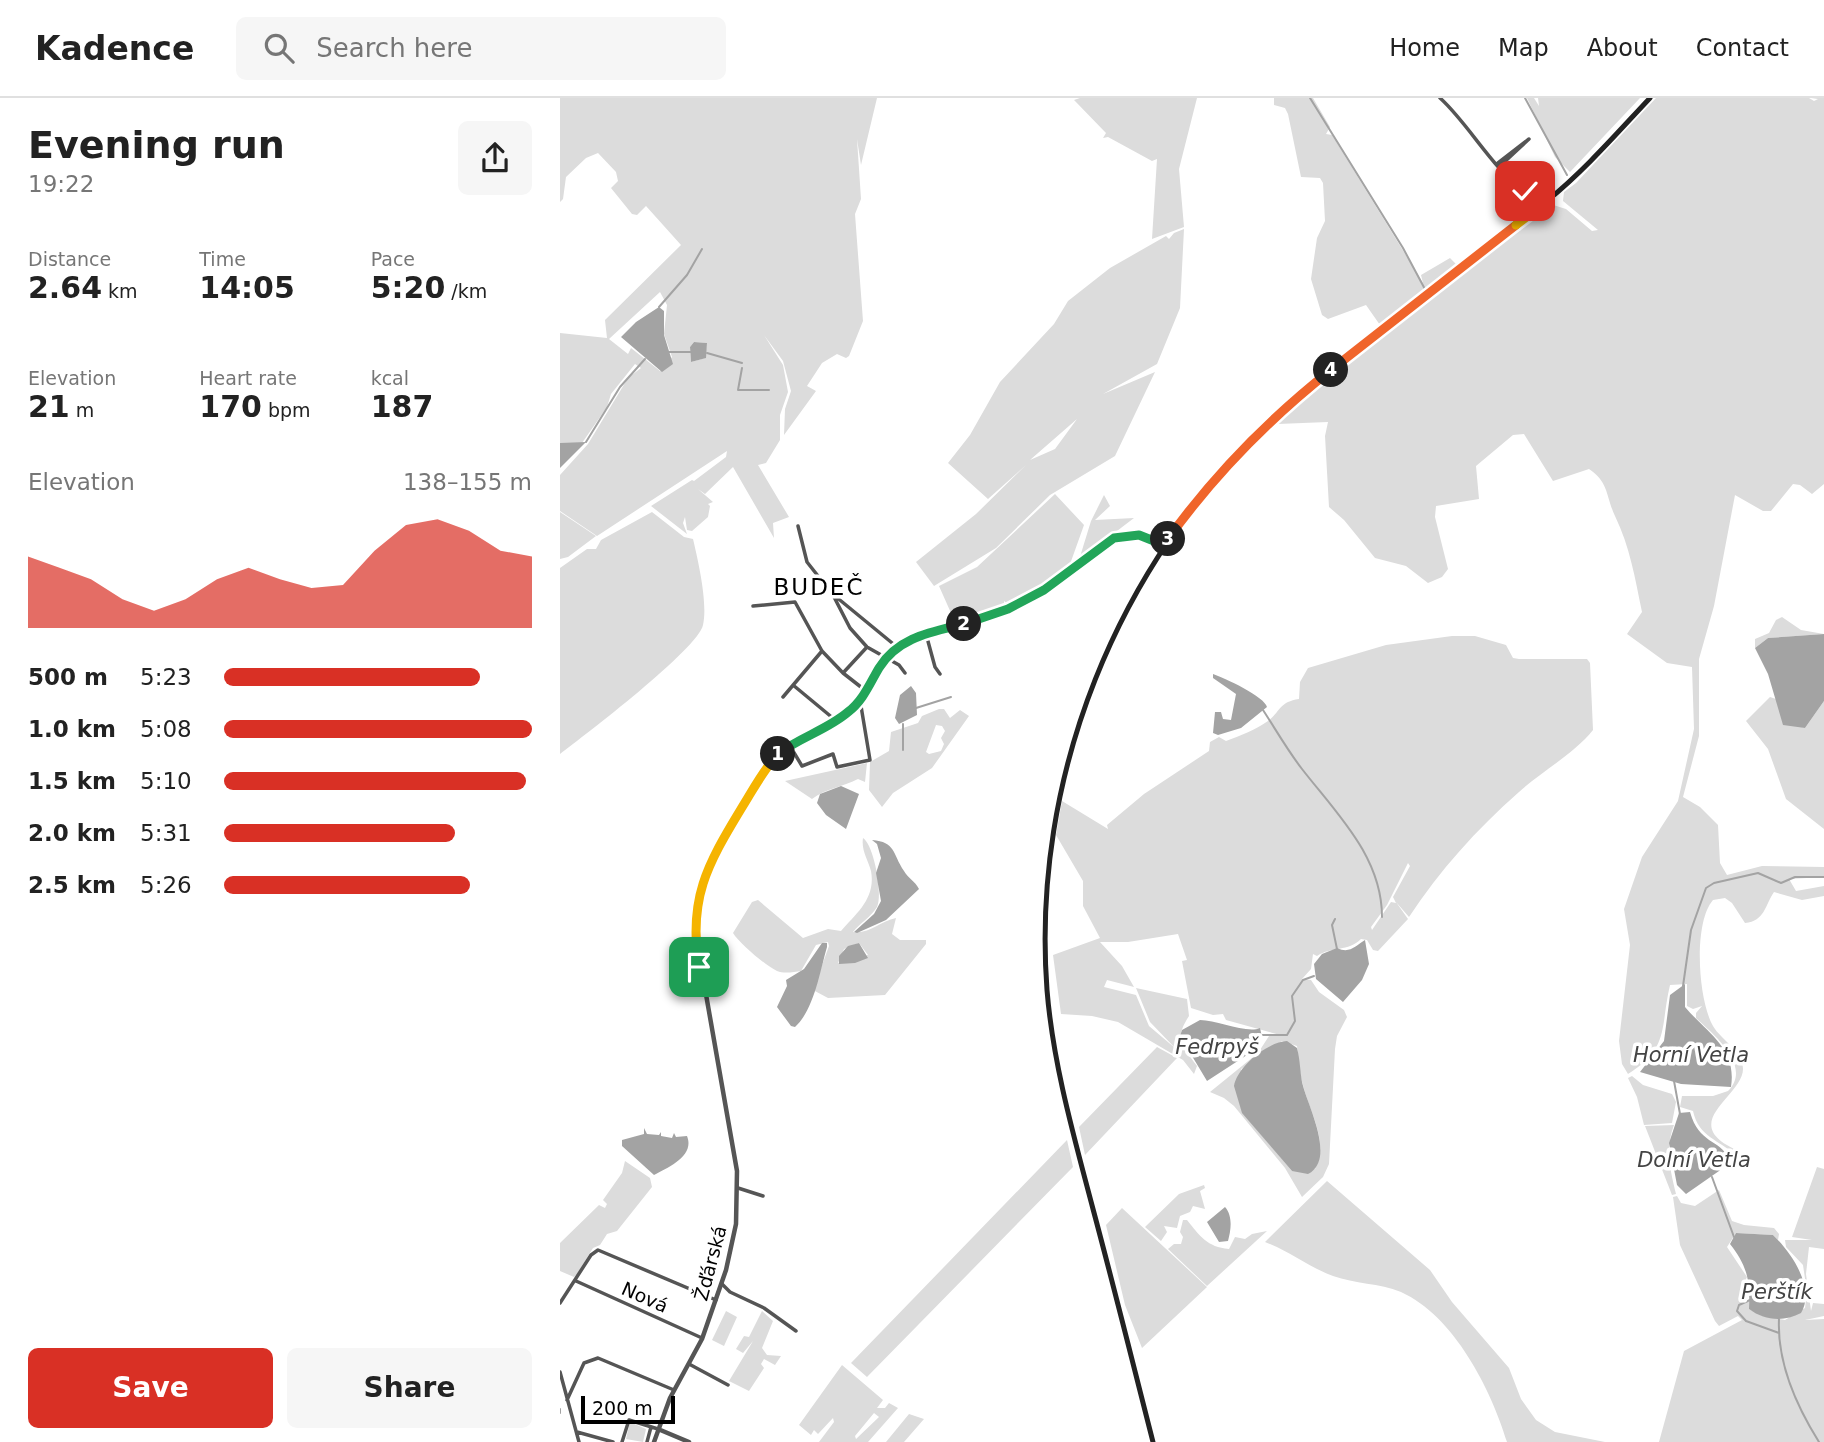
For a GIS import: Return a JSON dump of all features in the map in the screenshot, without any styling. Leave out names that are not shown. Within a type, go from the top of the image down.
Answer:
[{"type":"main road","points":[[1153,1442],[1065,1100],[1048,1004],[1046,931],[1050,854],[1072,747],[1109,646],[1125,612],[1164,545],[1216,478],[1273,419],[1549,200],[1650,98]]},
{"type":"street","points":[[1440,98],[1522,188],[1549,200]]},
{"type":"street","points":[[1499,164],[1529,139],[1499,164]]},
{"type":"street","points":[[798,526],[807,562],[833,595],[850,628],[867,647],[899,665],[905,673]]},
{"type":"street","name":"Žďárská","points":[[654,1442],[674,1390],[702,1339],[722,1283],[735,1231],[738,1188],[696,952],[694,926],[703,877],[718,846],[770,764],[790,746],[836,721],[860,700],[885,658],[897,647],[926,634],[985,618],[1018,605],[1062,579],[1114,538],[1139,535],[1164,545]]},
{"type":"street","points":[[833,595],[897,647]]},
{"type":"street","points":[[753,606],[795,602],[822,651],[843,673],[866,691]]},
{"type":"street","points":[[926,634],[935,667],[940,674]]},
{"type":"street","points":[[843,673],[867,647]]},
{"type":"street","points":[[783,697],[822,651]]},
{"type":"street","points":[[793,685],[836,721]]},
{"type":"street","points":[[790,746],[802,766],[833,754],[837,767],[870,760],[860,700]]},
{"type":"street","points":[[738,1188],[763,1196]]},
{"type":"street","points":[[560,1303],[591,1255],[598,1250],[716,1300]]},
{"type":"street","name":"Nová","points":[[576,1281],[702,1339]]},
{"type":"street","points":[[722,1283],[730,1292],[764,1308],[796,1331]]},
{"type":"street","points":[[718,1293],[730,1292]]},
{"type":"street","points":[[567,1400],[584,1363],[598,1358],[674,1390]]},
{"type":"street","points":[[689,1364],[727,1385]]},
{"type":"street","points":[[560,1372],[579,1442]]},
{"type":"street","points":[[622,1442],[627,1421],[658,1429],[689,1442]]},
{"type":"street","points":[[648,1442],[651,1427]]},
{"type":"street","points":[[575,1431],[613,1442]]},
{"type":"shaded area","points":[[560,98],[877,98],[861,165],[857,139],[861,199],[855,214],[863,321],[849,356],[846,358],[837,354],[822,363],[807,386],[816,391],[784,435],[785,409],[791,391],[783,361],[764,335],[783,365],[788,392],[780,415],[780,440],[766,463],[758,465],[789,517],[773,523],[774,538],[733,467],[705,494],[698,489],[713,502],[708,504],[708,517],[692,531],[687,530],[685,517],[683,523],[687,534],[651,506],[694,481],[726,457],[727,451],[597,536],[560,511],[560,475],[588,444],[628,378],[641,368],[635,364],[611,394],[607,407],[582,443],[560,443],[560,333],[607,338],[605,320],[681,245],[646,206],[637,215],[632,214],[611,188],[618,181],[616,172],[598,153],[586,158],[566,177],[563,199],[560,202]],"holes":[[[660,292],[667,305],[664,334],[672,357],[660,371],[631,348],[628,354],[609,339]],[[694,342],[707,343],[705,358],[691,362],[690,347]]]},
{"type":"shaded area","points":[[1197,98],[1179,169],[1184,227],[1152,239],[1157,159],[1152,161],[1108,137],[1103,138],[1106,133],[1074,100]]},
{"type":"shaded area","points":[[1274,98],[1313,98],[1330,127],[1326,134],[1332,135],[1423,283],[1421,275],[1450,258],[1457,265],[1380,325],[1366,305],[1328,319],[1322,315],[1311,279],[1317,238],[1325,221],[1323,183],[1320,178],[1301,177],[1288,114],[1285,108],[1274,105]]},
{"type":"shaded area","points":[[1527,98],[1534,98],[1539,106],[1538,98],[1640,98],[1570,172],[1555,157]]},
{"type":"shaded area","points":[[1656,98],[1809,98],[1814,101],[1818,99],[1811,98],[1824,98],[1824,484],[1812,494],[1800,485],[1793,484],[1771,511],[1763,511],[1735,495],[1714,606],[1699,659],[1699,736],[1683,797],[1700,807],[1718,825],[1720,863],[1727,875],[1762,866],[1824,867],[1824,877],[1789,879],[1796,891],[1824,886],[1824,896],[1802,900],[1774,892],[1761,916],[1745,923],[1732,903],[1725,898],[1713,900],[1702,926],[1701,981],[1708,1014],[1713,1026],[1736,1051],[1743,1069],[1740,1079],[1716,1111],[1712,1121],[1713,1131],[1722,1142],[1741,1152],[1736,1156],[1705,1133],[1693,1111],[1680,1107],[1682,1096],[1713,1096],[1728,1091],[1736,1071],[1728,1051],[1696,1018],[1696,1013],[1702,1006],[1693,1009],[1687,1006],[1687,984],[1670,985],[1661,1035],[1651,1055],[1628,1074],[1622,1064],[1619,1041],[1630,945],[1624,909],[1642,857],[1678,801],[1694,729],[1692,667],[1667,663],[1627,634],[1642,612],[1625,539],[1604,485],[1589,469],[1553,481],[1524,434],[1513,435],[1476,466],[1479,499],[1436,506],[1435,517],[1448,569],[1442,577],[1428,583],[1406,566],[1375,558],[1344,520],[1329,507],[1325,436],[1328,422],[1277,424],[1323,381],[1550,204],[1566,209],[1592,231],[1598,230],[1563,201],[1564,192],[1576,183]]},
{"type":"shaded area","points":[[1184,229],[1180,308],[1157,364],[1103,394],[1155,372],[1115,456],[1050,495],[996,548],[934,586],[916,562],[976,514],[1026,465],[988,499],[948,463],[970,435],[1000,382],[1054,324],[1068,301],[1110,268],[1166,236],[1169,239],[1174,233]],"holes":[[[1077,419],[1055,449],[1030,460]]]},
{"type":"shaded area","points":[[1055,494],[1084,525],[1069,567],[1048,584],[1009,605],[1004,601],[1004,608],[955,622],[939,586],[977,567]]},
{"type":"shaded area","points":[[1104,495],[1110,506],[1095,520],[1134,518],[1079,560],[1091,521]]},
{"type":"shaded area","points":[[560,512],[596,536],[568,557],[560,559]]},
{"type":"shaded area","points":[[652,512],[684,537],[693,539],[703,594],[703,625],[682,653],[560,754],[560,568],[587,549],[596,549],[601,540]]},
{"type":"shaded area","points":[[1782,617],[1801,630],[1824,634],[1768,638],[1755,648],[1755,639],[1769,633],[1776,620]]},
{"type":"shaded area","points":[[1452,636],[1475,636],[1506,645],[1513,658],[1587,659],[1590,663],[1593,730],[1577,747],[1528,784],[1488,821],[1446,867],[1409,917],[1396,902],[1408,919],[1378,951],[1373,950],[1367,940],[1361,939],[1317,956],[1313,954],[1311,969],[1302,979],[1311,980],[1319,992],[1344,1010],[1347,1017],[1337,1036],[1335,1049],[1329,1164],[1323,1177],[1302,1197],[1285,1168],[1234,1106],[1210,1092],[1258,1053],[1269,1036],[1280,1035],[1226,1020],[1223,1014],[1213,1015],[1191,1008],[1182,961],[1187,960],[1178,934],[1128,942],[1100,942],[1122,966],[1134,987],[1107,980],[1104,987],[1136,995],[1149,1026],[1175,1048],[1150,1022],[1136,988],[1187,999],[1189,1016],[1181,1031],[1181,1042],[1197,1066],[1194,1074],[1183,1060],[1118,1022],[1092,1016],[1061,1014],[1053,955],[1100,938],[1083,906],[1083,881],[1056,835],[1062,801],[1108,829],[1107,825],[1144,794],[1209,751],[1210,742],[1219,737],[1226,741],[1253,730],[1268,721],[1284,705],[1299,699],[1300,682],[1308,668],[1386,645]],"holes":[[[1408,863],[1410,866],[1393,897],[1396,903],[1391,902],[1372,930],[1371,927],[1387,905]],[[1282,1041],[1297,1046],[1302,1080],[1319,1138],[1319,1159],[1315,1169],[1292,1171],[1248,1119],[1241,1069]]]},
{"type":"shaded area","points":[[1770,697],[1776,699],[1783,713],[1791,721],[1805,728],[1824,701],[1824,829],[1786,799],[1768,749],[1746,721]]},
{"type":"shaded area","points":[[944,709],[950,718],[960,710],[969,716],[932,768],[893,793],[882,807],[869,790],[870,762],[889,751],[891,732],[918,723],[922,716]],"holes":[[[936,725],[942,726],[945,731],[941,738],[944,744],[941,751],[929,754],[926,752]]]},
{"type":"shaded area","points":[[867,763],[865,782],[858,779],[812,799],[785,781]]},
{"type":"shaded area","points":[[863,838],[874,859],[879,901],[875,911],[853,932],[865,931],[896,918],[892,934],[900,940],[926,940],[926,944],[885,995],[828,998],[813,990],[829,946],[828,942],[816,945],[801,971],[783,972],[760,959],[733,933],[752,902],[758,900],[803,938],[828,929],[841,931],[864,904],[871,889],[871,871]],"holes":[[[859,943],[868,955],[838,963],[844,949]]]},
{"type":"shaded area","points":[[1157,1047],[1177,1058],[1085,1155],[1079,1127]]},
{"type":"shaded area","points":[[1632,1076],[1643,1085],[1672,1094],[1676,1102],[1672,1123],[1644,1125],[1637,1097],[1628,1078]]},
{"type":"shaded area","points":[[1674,1125],[1669,1151],[1676,1194],[1672,1195],[1645,1126]]},
{"type":"shaded area","points":[[1067,1140],[1073,1167],[867,1377],[851,1363]]},
{"type":"shaded area","points":[[625,1161],[650,1178],[652,1187],[617,1231],[607,1234],[600,1245],[593,1248],[574,1277],[560,1271],[560,1243],[599,1205],[605,1208],[607,1204],[603,1200],[622,1173]]},
{"type":"shaded area","points":[[1817,1167],[1824,1169],[1824,1249],[1809,1247],[1806,1274],[1811,1311],[1813,1303],[1824,1304],[1824,1316],[1805,1320],[1824,1319],[1824,1442],[1659,1442],[1684,1351],[1742,1320],[1738,1316],[1719,1326],[1715,1321],[1680,1245],[1673,1197],[1677,1196],[1681,1203],[1695,1206],[1719,1190],[1732,1221],[1774,1228],[1779,1234],[1778,1240],[1773,1235],[1736,1233],[1727,1247],[1747,1277],[1740,1292],[1741,1302],[1749,1302],[1749,1309],[1762,1316],[1785,1320],[1805,1308],[1808,1299],[1803,1265],[1786,1247],[1785,1240],[1812,1240],[1792,1237]]},
{"type":"shaded area","points":[[1327,1181],[1430,1270],[1452,1302],[1509,1368],[1521,1399],[1536,1420],[1555,1432],[1605,1442],[1507,1442],[1491,1400],[1468,1356],[1438,1318],[1420,1303],[1393,1289],[1333,1276],[1265,1242]]},
{"type":"shaded area","points":[[1204,1185],[1205,1188],[1200,1191],[1205,1209],[1193,1206],[1190,1212],[1180,1216],[1177,1228],[1164,1226],[1167,1232],[1161,1241],[1145,1227],[1179,1194]]},
{"type":"shaded area","points":[[1122,1208],[1207,1287],[1142,1348],[1125,1305],[1106,1225]]},
{"type":"shaded area","points":[[1183,1220],[1187,1220],[1209,1243],[1221,1248],[1229,1249],[1235,1237],[1245,1239],[1252,1234],[1267,1231],[1207,1286],[1168,1249],[1174,1244],[1181,1244]]},
{"type":"shaded area","points":[[726,1311],[737,1317],[724,1346],[712,1340]]},
{"type":"shaded area","points":[[762,1311],[773,1321],[762,1348],[767,1355],[781,1356],[775,1365],[764,1359],[761,1364],[764,1368],[749,1391],[729,1381],[753,1341],[743,1353],[736,1349],[744,1336],[749,1337]]},
{"type":"shaded area","points":[[842,1365],[883,1400],[877,1408],[885,1408],[889,1403],[898,1408],[868,1442],[819,1442],[834,1422],[833,1418],[818,1434],[814,1430],[811,1435],[799,1425]],"holes":[[[874,1413],[879,1417],[856,1439],[855,1436]]]},
{"type":"shaded area","points":[[909,1414],[924,1419],[904,1442],[886,1442]]},
{"type":"shaded area","points":[[630,1422],[646,1429],[643,1442],[626,1439]]},
{"type":"water","points":[[659,307],[664,311],[664,335],[673,364],[662,372],[621,337],[636,322]]},
{"type":"water","points":[[694,342],[707,343],[706,358],[691,362],[690,347]]},
{"type":"water","points":[[586,442],[560,468],[560,443]]},
{"type":"water","points":[[1824,634],[1824,701],[1805,728],[1783,725],[1768,674],[1755,648],[1768,638]]},
{"type":"water","points":[[1213,674],[1252,693],[1267,707],[1241,728],[1218,735],[1213,733],[1215,712],[1221,712],[1223,719],[1231,720],[1236,694],[1213,678]]},
{"type":"water","points":[[911,686],[916,693],[917,715],[899,724],[895,718],[900,695]]},
{"type":"water","points":[[841,786],[859,794],[846,829],[826,815],[817,803],[820,794]]},
{"type":"water","points":[[872,840],[890,846],[900,865],[919,889],[886,920],[857,933],[854,932],[874,914],[881,901],[876,873],[881,858],[877,844]]},
{"type":"water","points":[[1365,940],[1369,964],[1362,980],[1343,1002],[1316,979],[1314,964],[1322,954],[1337,948],[1349,950]]},
{"type":"water","points":[[822,943],[827,943],[827,947],[812,1001],[802,1020],[795,1027],[791,1026],[777,1007],[787,986],[786,980],[804,969]]},
{"type":"water","points":[[859,943],[868,958],[855,963],[839,964],[839,956],[848,946]]},
{"type":"water","name":"Horní Vetla","points":[[1685,984],[1685,1007],[1719,1042],[1725,1052],[1732,1073],[1731,1087],[1681,1084],[1640,1072],[1664,1041],[1670,995]]},
{"type":"water","name":"Fedrpyš","points":[[1200,1020],[1248,1029],[1260,1028],[1262,1037],[1247,1055],[1207,1081],[1180,1036],[1182,1030]]},
{"type":"water","points":[[1287,1041],[1297,1048],[1302,1082],[1318,1131],[1320,1157],[1316,1167],[1308,1174],[1292,1171],[1242,1113],[1234,1086],[1241,1071],[1254,1057],[1279,1042]]},
{"type":"water","name":"Dolní Vetla","points":[[1690,1112],[1698,1130],[1720,1147],[1729,1158],[1719,1171],[1686,1194],[1677,1185],[1669,1143],[1679,1113]]},
{"type":"water","points":[[644,1128],[647,1134],[659,1135],[661,1132],[661,1136],[672,1138],[674,1133],[676,1137],[687,1136],[684,1155],[654,1175],[622,1146],[622,1140],[644,1134]]},
{"type":"water","points":[[1225,1207],[1230,1219],[1230,1232],[1228,1241],[1219,1242],[1207,1222]]},
{"type":"water","name":"Perštík","points":[[1736,1233],[1773,1235],[1787,1251],[1803,1282],[1805,1303],[1801,1313],[1775,1319],[1761,1316],[1749,1309],[1747,1275],[1730,1244]]},
{"type":"waterway","points":[[1310,98],[1403,248],[1427,293]]},
{"type":"waterway","points":[[1525,98],[1567,175]]},
{"type":"waterway","points":[[659,307],[687,275],[702,249]]},
{"type":"waterway","points":[[669,352],[691,352]]},
{"type":"waterway","points":[[707,353],[742,363]]},
{"type":"waterway","points":[[586,442],[620,387],[645,359]]},
{"type":"waterway","points":[[742,368],[738,390],[769,390]]},
{"type":"waterway","points":[[916,708],[951,697]]},
{"type":"waterway","points":[[1263,710],[1297,762],[1343,820],[1366,856],[1380,895],[1382,917]]},
{"type":"waterway","points":[[903,724],[903,750]]},
{"type":"waterway","points":[[1683,986],[1691,930],[1706,888],[1714,883],[1758,873],[1781,883],[1795,877],[1824,877]]},
{"type":"waterway","points":[[1335,919],[1332,925],[1337,949]]},
{"type":"waterway","points":[[1261,1035],[1287,1035],[1295,1021],[1292,996],[1303,980],[1314,976]]},
{"type":"waterway","points":[[1674,1081],[1680,1114]]},
{"type":"waterway","points":[[1712,1177],[1734,1237]]},
{"type":"waterway","points":[[1750,1300],[1739,1305],[1737,1311],[1746,1321],[1779,1333]]},
{"type":"waterway","points":[[1779,1319],[1781,1351],[1790,1384],[1819,1442]]},
{"type":"district","name":"BUDEČ","points":[[819,587]]},
{"type":"route","points":[[699,967],[694,926],[703,877],[718,846],[765,770],[778,754],[848,712],[863,696],[885,658],[903,643],[1018,605],[1062,579],[1114,538],[1139,535],[1164,545],[1196,501],[1233,458],[1273,419],[1310,386],[1549,200],[1525,191]]}]
